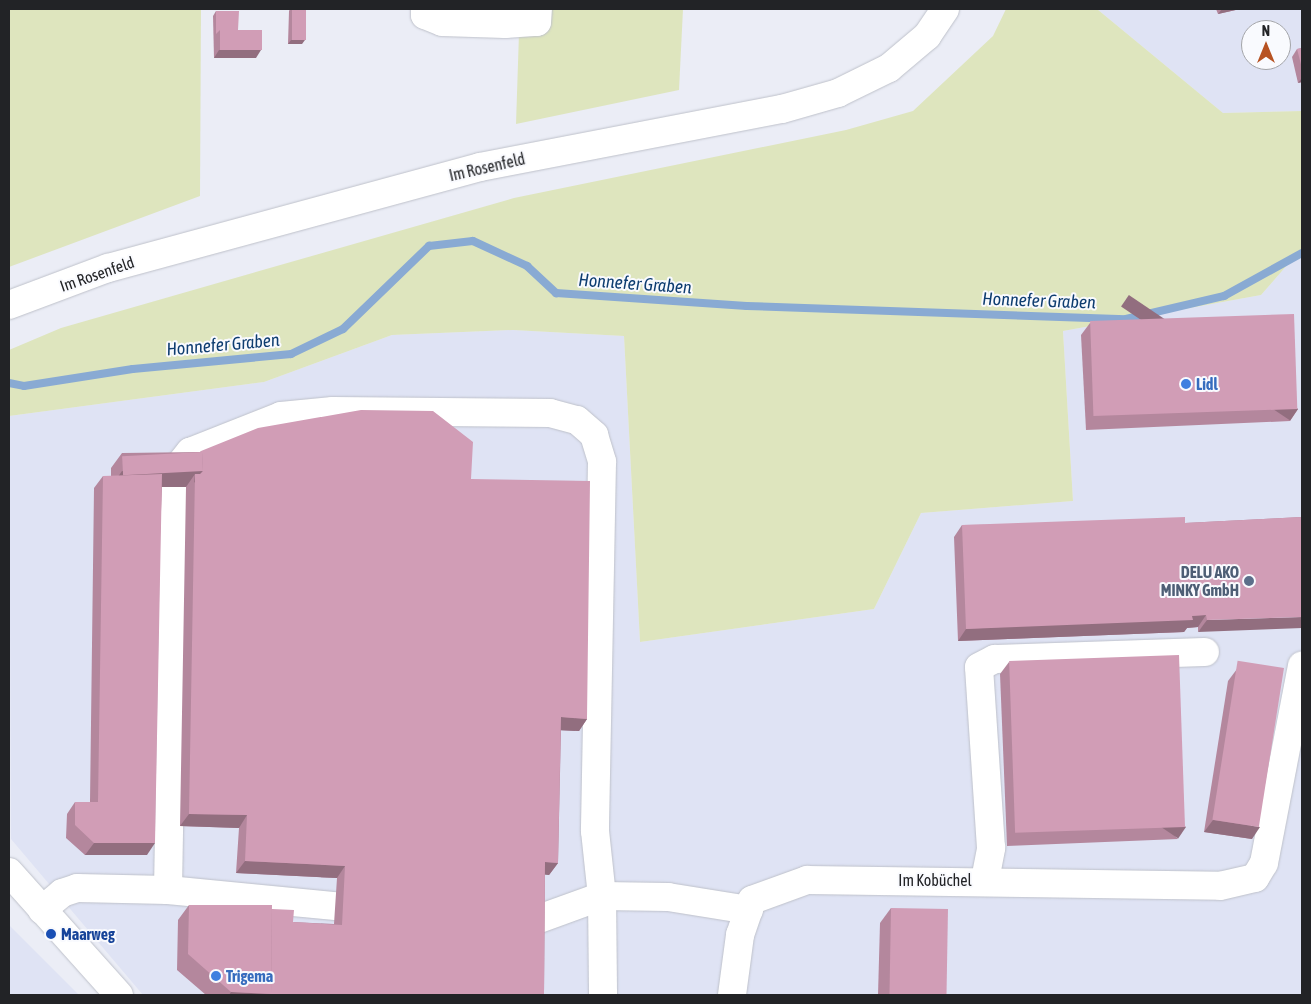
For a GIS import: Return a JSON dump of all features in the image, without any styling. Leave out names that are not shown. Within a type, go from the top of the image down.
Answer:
[{"type":"street","points":[[425,9],[425,15],[442,22],[505,24],[537,22],[538,9]]},
{"type":"street","name":"Im Rosenfeld","points":[[9,305],[108,268],[461,172],[782,109],[838,93],[889,68],[927,36],[946,9]]},
{"type":"street","points":[[168,890],[176,477],[190,452],[243,428],[281,416],[333,411],[550,413],[577,420],[594,435],[602,462],[595,831],[602,896],[603,995]]},
{"type":"street","points":[[985,880],[991,848],[979,667],[995,659],[1205,652]]},
{"type":"street","name":"Im Kobüchel","points":[[732,995],[740,935],[752,900],[807,880],[985,880],[1220,886],[1255,878],[1264,863],[1302,666]]},
{"type":"street","points":[[9,872],[119,995]]},
{"type":"street","points":[[42,910],[62,893],[78,888],[168,890],[335,906]]},
{"type":"street","points":[[536,920],[572,910],[602,896],[668,897],[749,910]]},
{"type":"shaded area","points":[[1097,9],[1302,9],[1302,111],[1223,113]]},
{"type":"shaded area","points":[[1302,248],[1302,995],[143,995],[11,839],[9,416],[264,382],[392,335],[513,330],[624,336],[640,642],[874,609],[921,513],[1073,501],[1063,331],[1261,295]]},
{"type":"shaded area","points":[[9,925],[79,995],[9,995]]},
{"type":"green space","points":[[9,9],[201,9],[200,196],[9,267]]},
{"type":"green space","points":[[551,9],[683,9],[679,90],[516,124],[519,33]]},
{"type":"green space","points":[[1006,9],[1097,9],[1223,113],[1302,111],[1302,248],[1261,295],[1063,331],[1073,501],[921,513],[874,609],[640,642],[624,336],[513,330],[392,335],[264,382],[9,416],[9,350],[61,328],[514,198],[846,130],[913,111],[993,36]]},
{"type":"building","points":[[292,9],[306,9],[306,40],[292,40]]},
{"type":"building","points":[[216,11],[239,11],[238,30],[220,30],[216,34]]},
{"type":"building","points":[[220,30],[262,30],[262,50],[220,50]]},
{"type":"building","points":[[1302,48],[1302,68],[1297,49]]},
{"type":"building","name":"Lidl","points":[[1294,314],[1297,409],[1093,416],[1090,321]]},
{"type":"building","points":[[361,410],[433,411],[473,442],[471,479],[590,481],[587,719],[561,717],[558,863],[545,862],[544,995],[270,995],[272,909],[294,910],[293,922],[342,925],[345,866],[245,861],[247,815],[189,814],[195,474],[200,474],[203,471],[201,451],[258,428]]},
{"type":"building","points":[[202,452],[203,471],[123,475],[122,456]]},
{"type":"building","points":[[162,474],[155,843],[94,843],[75,825],[75,802],[98,802],[103,476]]},
{"type":"building","points":[[1185,517],[1185,523],[1302,517],[1302,617],[1207,620],[1206,615],[1192,616],[1193,620],[966,629],[962,525]]},
{"type":"building","points":[[1179,655],[1185,827],[1015,833],[1009,661]]},
{"type":"building","points":[[1238,661],[1284,668],[1259,827],[1212,820]]},
{"type":"building","points":[[189,905],[272,905],[271,994],[231,992],[188,954]]},
{"type":"building","points":[[891,908],[948,909],[946,995],[889,995]]},
{"type":"waterway","name":"Honnefer Graben","points":[[9,383],[24,386],[133,369],[291,354],[343,329],[429,246],[473,241],[527,266],[556,293],[747,306],[1126,319],[1224,296],[1302,253]]},
{"type":"place","name":"Lidl","points":[[1186,384]]},
{"type":"place","name":"DELU AKO MINKY GmbH","points":[[1249,581]]},
{"type":"place","name":"Maarweg","points":[[51,934]]},
{"type":"place","name":"Trigema","points":[[216,976]]}]
